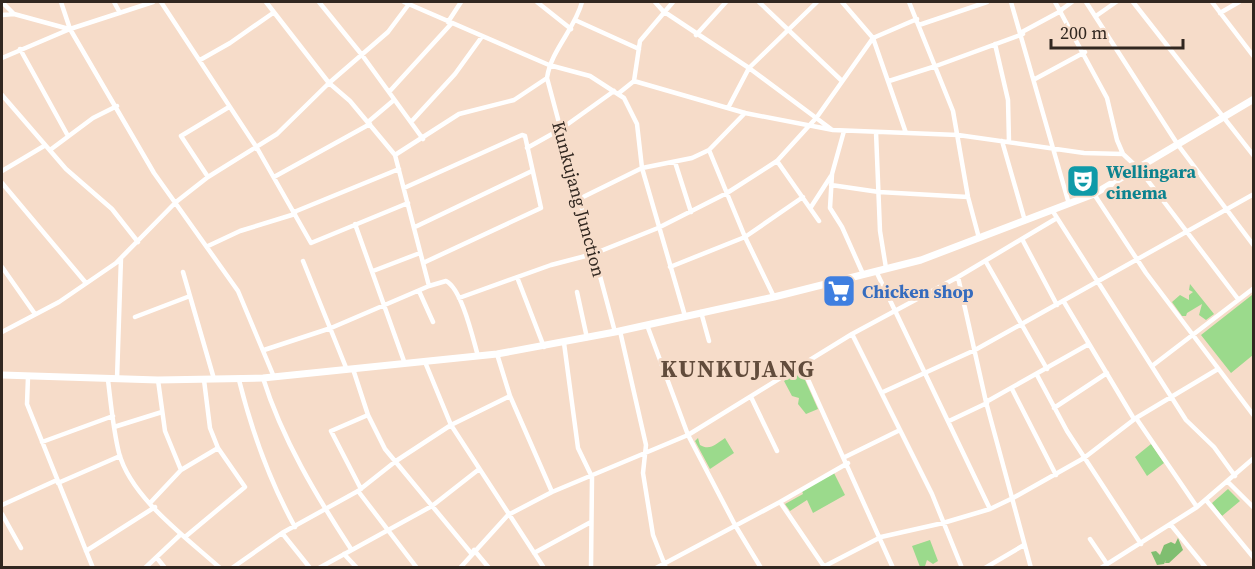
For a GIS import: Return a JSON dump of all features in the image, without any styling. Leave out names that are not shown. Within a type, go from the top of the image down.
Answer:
[{"type":"street","points":[[2,2],[14,14]]},
{"type":"street","points":[[61,2],[70,29],[154,172],[238,291],[274,377]]},
{"type":"street","points":[[114,2],[120,13]]},
{"type":"street","points":[[2,58],[70,29],[153,2]]},
{"type":"street","points":[[161,2],[257,148],[311,243],[408,203]]},
{"type":"street","points":[[266,2],[329,82],[369,123],[395,155],[429,286]]},
{"type":"street","points":[[319,2],[363,55],[423,139]]},
{"type":"street","points":[[389,92],[449,23],[461,2]]},
{"type":"street","points":[[537,2],[571,29]]},
{"type":"street","points":[[549,65],[571,29],[582,2]]},
{"type":"street","points":[[655,2],[663,11],[749,68],[833,130]]},
{"type":"street","points":[[527,148],[561,129],[634,81],[640,41],[663,11],[673,2]]},
{"type":"street","points":[[696,34],[726,2]]},
{"type":"street","points":[[760,2],[842,81]]},
{"type":"street","points":[[728,108],[749,68],[817,2]]},
{"type":"street","points":[[842,2],[873,38],[906,133]]},
{"type":"street","points":[[909,2],[953,111],[968,197],[979,238]]},
{"type":"street","points":[[919,25],[987,2]]},
{"type":"street","points":[[1011,2],[1022,33],[1069,204]]},
{"type":"street","points":[[1055,2],[1107,98],[1117,140],[1123,154],[1139,169],[1238,299]]},
{"type":"street","points":[[889,81],[936,66],[1022,33],[1061,11],[1072,2]]},
{"type":"street","points":[[1086,2],[1178,145],[1254,246]]},
{"type":"street","points":[[1096,16],[1116,2]]},
{"type":"street","points":[[1133,2],[1254,156]]},
{"type":"street","points":[[1212,2],[1254,57]]},
{"type":"street","points":[[1220,13],[1239,2]]},
{"type":"street","points":[[2,332],[86,283],[121,258],[176,202],[208,177],[277,134],[329,82],[388,32],[406,3],[480,38],[549,65],[590,76],[617,92],[634,113],[642,168],[685,316]]},
{"type":"street","points":[[200,60],[230,43],[273,13]]},
{"type":"street","points":[[2,15],[14,14],[70,29]]},
{"type":"street","points":[[459,298],[593,254],[658,228],[727,193],[777,161],[817,117],[873,38],[916,18]]},
{"type":"street","points":[[575,20],[639,49]]},
{"type":"street","points":[[411,122],[455,74],[480,38]]},
{"type":"street","points":[[995,44],[1008,100],[1009,142]]},
{"type":"street","points":[[20,50],[68,136]]},
{"type":"street","points":[[1035,79],[1084,52]]},
{"type":"street","name":"Kunkujang Junction","points":[[549,65],[547,78],[593,254],[617,332],[645,451],[643,473],[652,535],[664,565]]},
{"type":"street","points":[[395,155],[459,114],[514,100],[547,78]]},
{"type":"street","points":[[634,81],[745,113],[833,130],[958,135],[1055,149],[1123,154]]},
{"type":"street","points":[[2,95],[44,146],[66,169],[112,209],[138,242]]},
{"type":"street","points":[[2,375],[108,380],[239,380],[497,354],[617,332],[774,297],[921,260],[1094,194],[1254,99]]},
{"type":"street","points":[[274,177],[369,123],[394,100]]},
{"type":"street","points":[[50,150],[68,136],[117,106]]},
{"type":"street","points":[[208,177],[181,136],[229,107]]},
{"type":"street","points":[[579,199],[642,168],[675,162],[709,150],[745,113]]},
{"type":"street","points":[[844,131],[832,174],[830,208],[842,226],[862,274]]},
{"type":"street","points":[[876,132],[880,231],[886,268]]},
{"type":"street","points":[[404,188],[522,135],[525,136],[541,208],[423,263]]},
{"type":"street","points":[[1002,141],[1025,221]]},
{"type":"street","points":[[2,171],[44,146]]},
{"type":"street","points":[[709,150],[745,237],[774,297]]},
{"type":"street","points":[[777,161],[819,221]]},
{"type":"street","points":[[675,162],[691,212]]},
{"type":"street","points":[[208,246],[240,231],[295,213],[399,169]]},
{"type":"street","points":[[415,227],[532,171]]},
{"type":"street","points":[[811,207],[832,174]]},
{"type":"street","points":[[2,183],[86,283]]},
{"type":"street","points":[[831,185],[879,192],[968,197]]},
{"type":"street","points":[[1094,194],[1137,258],[1254,416]]},
{"type":"street","points":[[883,392],[975,350],[1254,194]]},
{"type":"street","points":[[670,267],[745,237],[803,197]]},
{"type":"street","points":[[1052,210],[1186,420],[1214,447],[1235,476]]},
{"type":"street","points":[[460,567],[472,551],[508,515],[552,492],[592,477],[645,451],[688,435],[852,334],[986,262],[1057,218]]},
{"type":"street","points":[[355,224],[405,364]]},
{"type":"street","points":[[1022,240],[1057,305]]},
{"type":"street","points":[[373,271],[420,253]]},
{"type":"street","points":[[117,380],[121,258]]},
{"type":"street","points":[[303,261],[385,449],[432,506],[489,567]]},
{"type":"street","points":[[986,262],[1047,369]]},
{"type":"street","points":[[2,270],[35,314]]},
{"type":"street","points":[[876,271],[990,509]]},
{"type":"street","points":[[183,272],[215,380]]},
{"type":"street","points":[[958,277],[987,403],[1031,567]]},
{"type":"street","points":[[517,278],[544,347]]},
{"type":"street","points":[[264,350],[331,328],[429,286],[446,281],[451,283],[459,298],[478,356]]},
{"type":"street","points":[[1152,366],[1254,288]]},
{"type":"street","points":[[419,291],[433,322]]},
{"type":"street","points":[[577,292],[587,338]]},
{"type":"street","points":[[135,317],[190,296]]},
{"type":"street","points":[[1064,302],[1135,419],[1197,507]]},
{"type":"street","points":[[701,312],[709,342]]},
{"type":"street","points":[[647,325],[688,435],[735,525],[761,567]]},
{"type":"street","points":[[852,334],[883,392],[962,567]]},
{"type":"street","points":[[564,343],[578,448],[592,477],[591,567]]},
{"type":"street","points":[[949,421],[987,403],[1089,344]]},
{"type":"street","points":[[497,354],[510,396],[552,492]]},
{"type":"street","points":[[425,362],[451,425],[478,470],[544,567]]},
{"type":"street","points":[[801,364],[847,460],[893,567]]},
{"type":"street","points":[[780,502],[823,567],[881,537],[943,523],[990,509],[1013,498],[1084,459],[1135,419],[1218,369]]},
{"type":"street","points":[[1054,408],[1107,373]]},
{"type":"street","points":[[1037,375],[1084,459],[1141,544]]},
{"type":"street","points":[[28,377],[27,404],[93,567]]},
{"type":"street","points":[[263,378],[272,407],[326,510],[351,549]]},
{"type":"street","points":[[108,380],[120,456],[139,490],[183,536],[220,567]]},
{"type":"street","points":[[158,380],[165,431],[181,470]]},
{"type":"street","points":[[145,567],[157,558],[167,545],[183,536],[245,487],[218,448],[210,428],[204,380]]},
{"type":"street","points":[[239,380],[274,489],[295,527]]},
{"type":"street","points":[[1012,389],[1056,475]]},
{"type":"street","points":[[232,567],[282,533],[360,490],[396,461],[451,425],[510,396]]},
{"type":"street","points":[[751,397],[777,451]]},
{"type":"street","points":[[114,427],[162,412]]},
{"type":"street","points":[[368,414],[331,431],[360,490],[387,531],[417,567]]},
{"type":"street","points":[[42,442],[113,416]]},
{"type":"street","points":[[656,567],[664,565],[780,502],[900,430]]},
{"type":"street","points":[[150,503],[181,470],[218,448]]},
{"type":"street","points":[[2,505],[120,456]]},
{"type":"street","points":[[1101,567],[1197,507],[1254,458]]},
{"type":"street","points":[[320,567],[432,506],[478,470]]},
{"type":"street","points":[[1228,482],[1254,508]]},
{"type":"street","points":[[1206,500],[1254,558]]},
{"type":"street","points":[[86,551],[155,507]]},
{"type":"street","points":[[2,514],[21,548]]},
{"type":"street","points":[[534,553],[591,522]]},
{"type":"street","points":[[1171,525],[1206,567]]},
{"type":"street","points":[[282,533],[310,567]]},
{"type":"street","points":[[1090,539],[1107,564]]},
{"type":"street","points":[[985,567],[1024,545]]},
{"type":"street","points":[[344,554],[357,567]]},
{"type":"street","points":[[157,558],[165,567]]},
{"type":"street","points":[[238,563],[243,567]]},
{"type":"green space","points":[[1190,284],[1214,314],[1206,320],[1199,315],[1202,304],[1186,316],[1182,316],[1172,302],[1180,295],[1189,300],[1189,295],[1193,292],[1189,290]]},
{"type":"green space","points":[[1252,295],[1253,355],[1231,373],[1201,335]]},
{"type":"green space","points":[[801,371],[818,409],[806,414],[798,404],[799,398],[792,396],[784,381]]},
{"type":"green space","points":[[698,438],[700,445],[707,447],[725,438],[734,453],[710,469],[695,441]]},
{"type":"green space","points":[[1151,444],[1164,463],[1147,476],[1135,457]]},
{"type":"green space","points":[[834,473],[845,495],[813,513],[807,500],[790,511],[785,504],[803,494],[802,491]]},
{"type":"green space","points":[[1228,489],[1240,501],[1222,516],[1212,503]]},
{"type":"green space","points":[[1178,538],[1183,550],[1169,563],[1165,563],[1166,560],[1164,564],[1157,565],[1151,552],[1156,551],[1160,555],[1164,545],[1171,542],[1175,544]]},
{"type":"green space","points":[[930,540],[938,561],[933,564],[927,560],[925,566],[920,567],[912,546]]},
{"type":"place","name":"Wellingara cinema","points":[[1083,181]]},
{"type":"place","name":"Chicken shop","points":[[839,291]]},
{"type":"district","name":"KUNKUJANG","points":[[738,368]]}]
